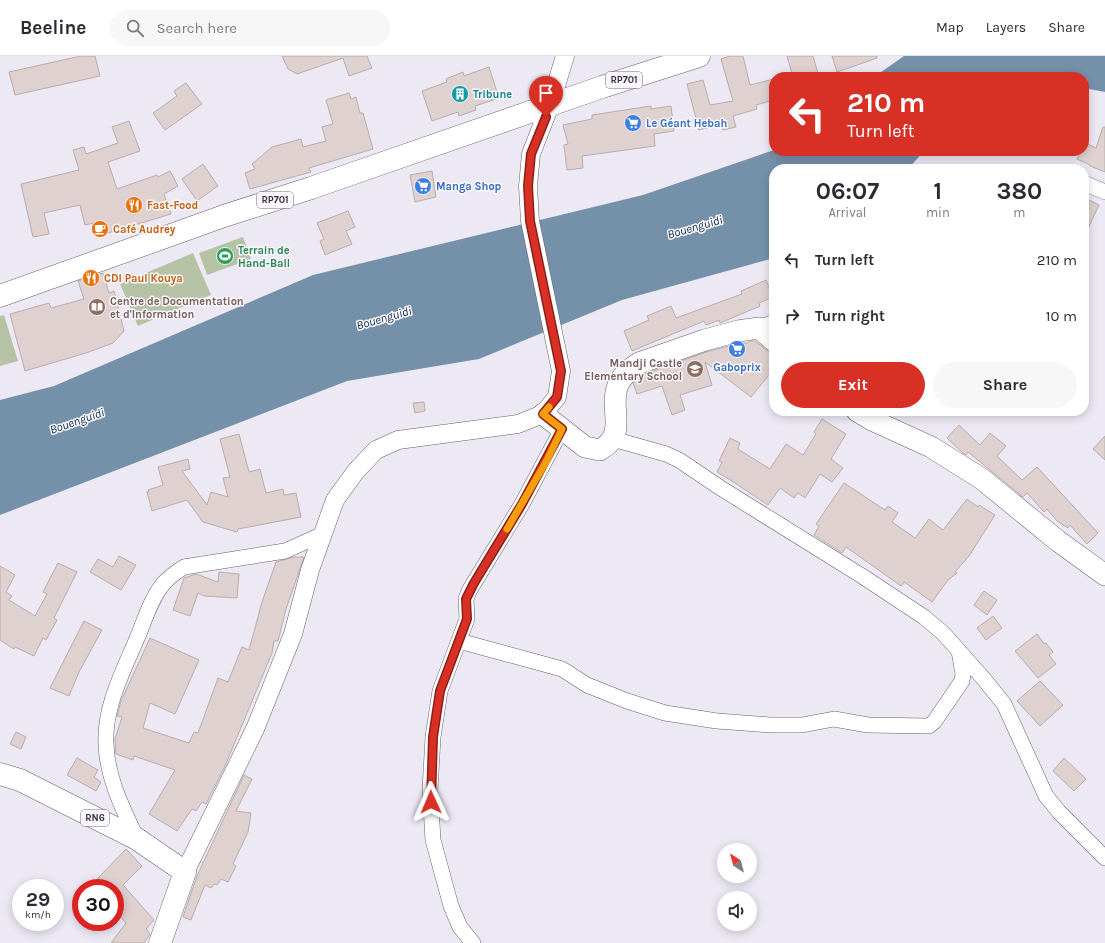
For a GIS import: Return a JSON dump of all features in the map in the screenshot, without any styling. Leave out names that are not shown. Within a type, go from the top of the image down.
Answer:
[{"type":"main road","name":"RP701","points":[[0,296],[224,216],[311,188],[550,105],[698,56]]},
{"type":"main road","points":[[543,414],[585,447],[600,450],[613,439],[617,425],[615,408],[617,386],[627,371],[639,363],[705,340],[738,331],[769,330]]},
{"type":"main road","points":[[865,416],[931,447],[976,475],[1058,541],[1105,575]]},
{"type":"main road","name":"RN6","points":[[0,774],[20,780],[137,839],[185,872]]},
{"type":"main road","points":[[161,942],[185,872]]},
{"type":"street","points":[[185,872],[255,729],[293,634],[310,570],[335,500],[356,471],[376,450],[398,440],[518,424],[543,414],[557,397],[561,371],[530,221],[528,186],[531,154],[550,105],[565,56]]},
{"type":"street","points":[[1089,185],[1105,192]]},
{"type":"street","points":[[473,943],[460,927],[451,906],[434,840],[430,790],[433,737],[440,691],[467,619],[466,599],[522,504],[562,429]]},
{"type":"street","points":[[613,439],[666,454],[680,460],[719,487],[924,617],[959,650],[1004,704],[1046,796],[1060,813],[1105,858]]},
{"type":"street","points":[[137,839],[118,797],[109,770],[106,744],[107,723],[114,694],[154,599],[172,575],[184,567],[285,551],[323,534]]},
{"type":"street","points":[[459,641],[562,669],[587,685],[627,701],[665,713],[717,721],[770,725],[802,725],[834,719],[868,725],[929,726],[934,722],[962,681],[963,674],[959,650]]},
{"type":"green space","name":"Terrain de Hand-Ball","points":[[243,237],[251,259],[207,275],[199,253]]},
{"type":"green space","points":[[193,253],[211,295],[138,326],[120,284]]},
{"type":"green space","points":[[4,315],[18,361],[0,366],[0,316]]},
{"type":"water","points":[[904,56],[1105,56],[1105,92],[1089,89],[1089,72],[881,72]]},
{"type":"water","name":"Bouenguidi","points":[[769,152],[769,156],[920,156],[912,164],[769,164],[769,259],[622,300],[479,359],[347,381],[0,515],[0,400],[54,386],[313,275],[643,195]]},
{"type":"building","points":[[81,56],[95,56],[100,76],[15,95],[9,72]]},
{"type":"building","points":[[282,56],[367,56],[372,68],[349,76],[343,58],[297,74],[288,69]]},
{"type":"building","points":[[730,56],[743,56],[750,85],[769,80],[769,101],[756,105],[757,109],[733,116],[736,127],[723,130],[721,124],[699,130],[687,84],[703,80],[710,105],[733,101],[721,59]]},
{"type":"building","points":[[787,56],[813,56],[818,72],[792,72]]},
{"type":"building","points":[[832,56],[877,56],[877,58],[837,72]]},
{"type":"building","name":"Tribune","points":[[489,67],[499,98],[475,106],[476,110],[459,116],[458,112],[432,121],[422,91],[447,82],[446,79],[463,72],[464,76]]},
{"type":"building","points":[[186,83],[202,104],[165,130],[153,113],[177,96],[174,91]]},
{"type":"building","points":[[349,93],[351,99],[356,97],[360,113],[363,113],[373,149],[309,168],[311,172],[250,189],[245,173],[255,169],[252,164],[272,147],[301,139],[303,147],[326,141],[322,127],[333,124],[326,100]]},
{"type":"building","name":"Le Géant Hebah","points":[[651,106],[651,109],[671,106],[674,131],[654,134],[655,146],[582,156],[583,168],[567,170],[564,145],[568,144],[563,125],[592,119],[592,115]]},
{"type":"building","points":[[129,121],[140,151],[108,162],[117,189],[157,175],[158,177],[170,171],[178,186],[164,194],[171,214],[98,236],[94,223],[85,225],[80,205],[44,213],[49,234],[33,237],[21,184],[79,170],[73,150],[84,147],[86,154],[118,143],[112,127]]},
{"type":"building","points":[[1103,127],[1105,127],[1105,172],[1077,159],[1078,156],[1089,156],[1089,144],[1096,148]]},
{"type":"building","points":[[203,164],[218,186],[197,201],[182,179]]},
{"type":"building","name":"Manga Shop","points":[[432,171],[436,197],[415,202],[410,175]]},
{"type":"building","points":[[1089,200],[1099,205],[1089,226]]},
{"type":"building","points":[[348,211],[355,227],[346,231],[352,244],[325,255],[320,241],[324,239],[317,223]]},
{"type":"building","points":[[103,273],[109,293],[114,291],[124,331],[113,343],[86,353],[25,371],[10,314],[49,303],[51,308],[84,299],[78,281]]},
{"type":"building","points":[[766,280],[769,287],[769,299],[759,303],[760,306],[720,323],[719,320],[706,325],[704,321],[632,351],[624,331],[649,320],[647,316],[671,306],[676,318],[742,294],[741,291]]},
{"type":"building","points":[[750,341],[755,341],[769,352],[769,375],[751,397],[705,362],[712,385],[680,395],[685,410],[672,415],[662,386],[637,394],[633,383],[644,374],[709,351],[740,343],[748,343]]},
{"type":"building","points":[[424,402],[425,411],[415,413],[413,403]]},
{"type":"building","points":[[822,419],[846,434],[831,459],[843,468],[832,482],[820,474],[805,498],[798,493],[794,498],[780,488],[768,505],[717,472],[722,462],[719,461],[730,438],[740,443],[738,449],[770,469],[786,444],[803,455],[816,434],[814,432]]},
{"type":"building","points":[[959,425],[980,445],[990,433],[1006,446],[997,456],[1022,480],[1037,467],[1098,533],[1087,544],[1070,525],[1068,528],[1057,521],[1047,509],[1044,512],[1027,493],[1023,497],[968,452],[966,455],[963,453],[947,438]]},
{"type":"building","points":[[239,434],[249,472],[260,469],[266,493],[283,489],[284,495],[296,493],[301,517],[238,529],[237,532],[203,522],[187,500],[152,511],[147,492],[149,492],[148,490],[163,485],[158,467],[188,459],[190,469],[182,471],[207,505],[211,492],[228,497],[223,478],[230,477],[220,439]]},
{"type":"building","points":[[1105,436],[1105,460],[1093,449]]},
{"type":"building","points":[[844,483],[885,510],[888,506],[898,513],[892,522],[915,538],[929,519],[943,530],[967,499],[978,507],[979,505],[995,515],[969,556],[955,572],[957,573],[948,580],[932,602],[904,582],[901,586],[846,547],[842,553],[814,535],[819,526],[816,524]]},
{"type":"building","points":[[119,556],[136,565],[121,590],[90,572],[98,559],[113,567]]},
{"type":"building","points":[[294,557],[304,557],[286,609],[278,641],[274,641],[272,653],[225,766],[206,804],[202,802],[196,811],[192,809],[177,831],[149,814],[175,770],[134,756],[133,760],[116,754],[115,739],[122,717],[117,716],[121,701],[150,638],[199,660],[175,714],[150,703],[143,728],[189,743],[194,732],[198,733],[218,678],[228,682],[242,647],[249,650],[262,602],[276,562]]},
{"type":"building","points":[[58,563],[77,572],[54,618],[57,620],[46,640],[43,638],[34,656],[15,647],[14,649],[0,640],[0,566],[15,575],[6,592],[12,596],[9,600],[35,616],[47,594],[43,592]]},
{"type":"building","points":[[219,572],[239,574],[237,598],[204,596],[198,593],[190,616],[173,610],[184,578],[196,574],[218,582]]},
{"type":"building","points":[[984,591],[997,600],[987,615],[974,605]]},
{"type":"building","points":[[993,616],[1002,628],[986,640],[977,628]]},
{"type":"building","points":[[84,621],[102,630],[79,672],[69,696],[50,688]]},
{"type":"building","points":[[1037,634],[1044,644],[1046,643],[1053,652],[1049,655],[1056,664],[1038,678],[1015,651]]},
{"type":"building","points":[[1040,681],[1063,705],[1040,726],[1017,701]]},
{"type":"building","points":[[16,732],[26,737],[21,749],[10,744]]},
{"type":"building","points":[[77,758],[98,770],[94,777],[101,782],[96,791],[67,775]]},
{"type":"building","points":[[1064,758],[1086,779],[1074,791],[1053,771]]},
{"type":"building","points":[[244,775],[252,779],[236,811],[251,813],[248,832],[233,864],[236,866],[228,882],[221,879],[217,885],[214,884],[211,888],[205,885],[191,920],[183,917],[197,876]]},
{"type":"building","points":[[126,849],[142,866],[124,884],[124,879],[98,878]]},
{"type":"building","points":[[124,886],[154,920],[146,929],[150,934],[144,943],[111,943],[120,931],[124,931],[124,926],[126,923],[124,921]]},
{"type":"slow traffic","points":[[507,529],[546,462],[562,429],[543,414],[549,407]]},
{"type":"place","name":"Tribune","points":[[460,94]]},
{"type":"place","name":"Le Géant Hebah","points":[[633,123]]},
{"type":"place","name":"Manga Shop","points":[[423,186]]},
{"type":"place","name":"Fast-Food","points":[[134,205]]},
{"type":"place","name":"Café Audrey","points":[[100,229]]},
{"type":"place","name":"Terrain de Hand-Ball","points":[[225,256]]},
{"type":"place","name":"CDI Paul Kouya","points":[[91,278]]},
{"type":"place","name":"Centre de Documentation et d'Information","points":[[97,307]]},
{"type":"place","name":"Gaboprix","points":[[737,349]]},
{"type":"place","name":"Mandji Castle Elementary School","points":[[695,369]]},
{"type":"route","points":[[431,802],[430,790],[436,710],[440,691],[467,619],[466,599],[546,462],[562,429],[543,414],[557,397],[561,371],[530,221],[528,186],[531,154],[546,117]]}]
